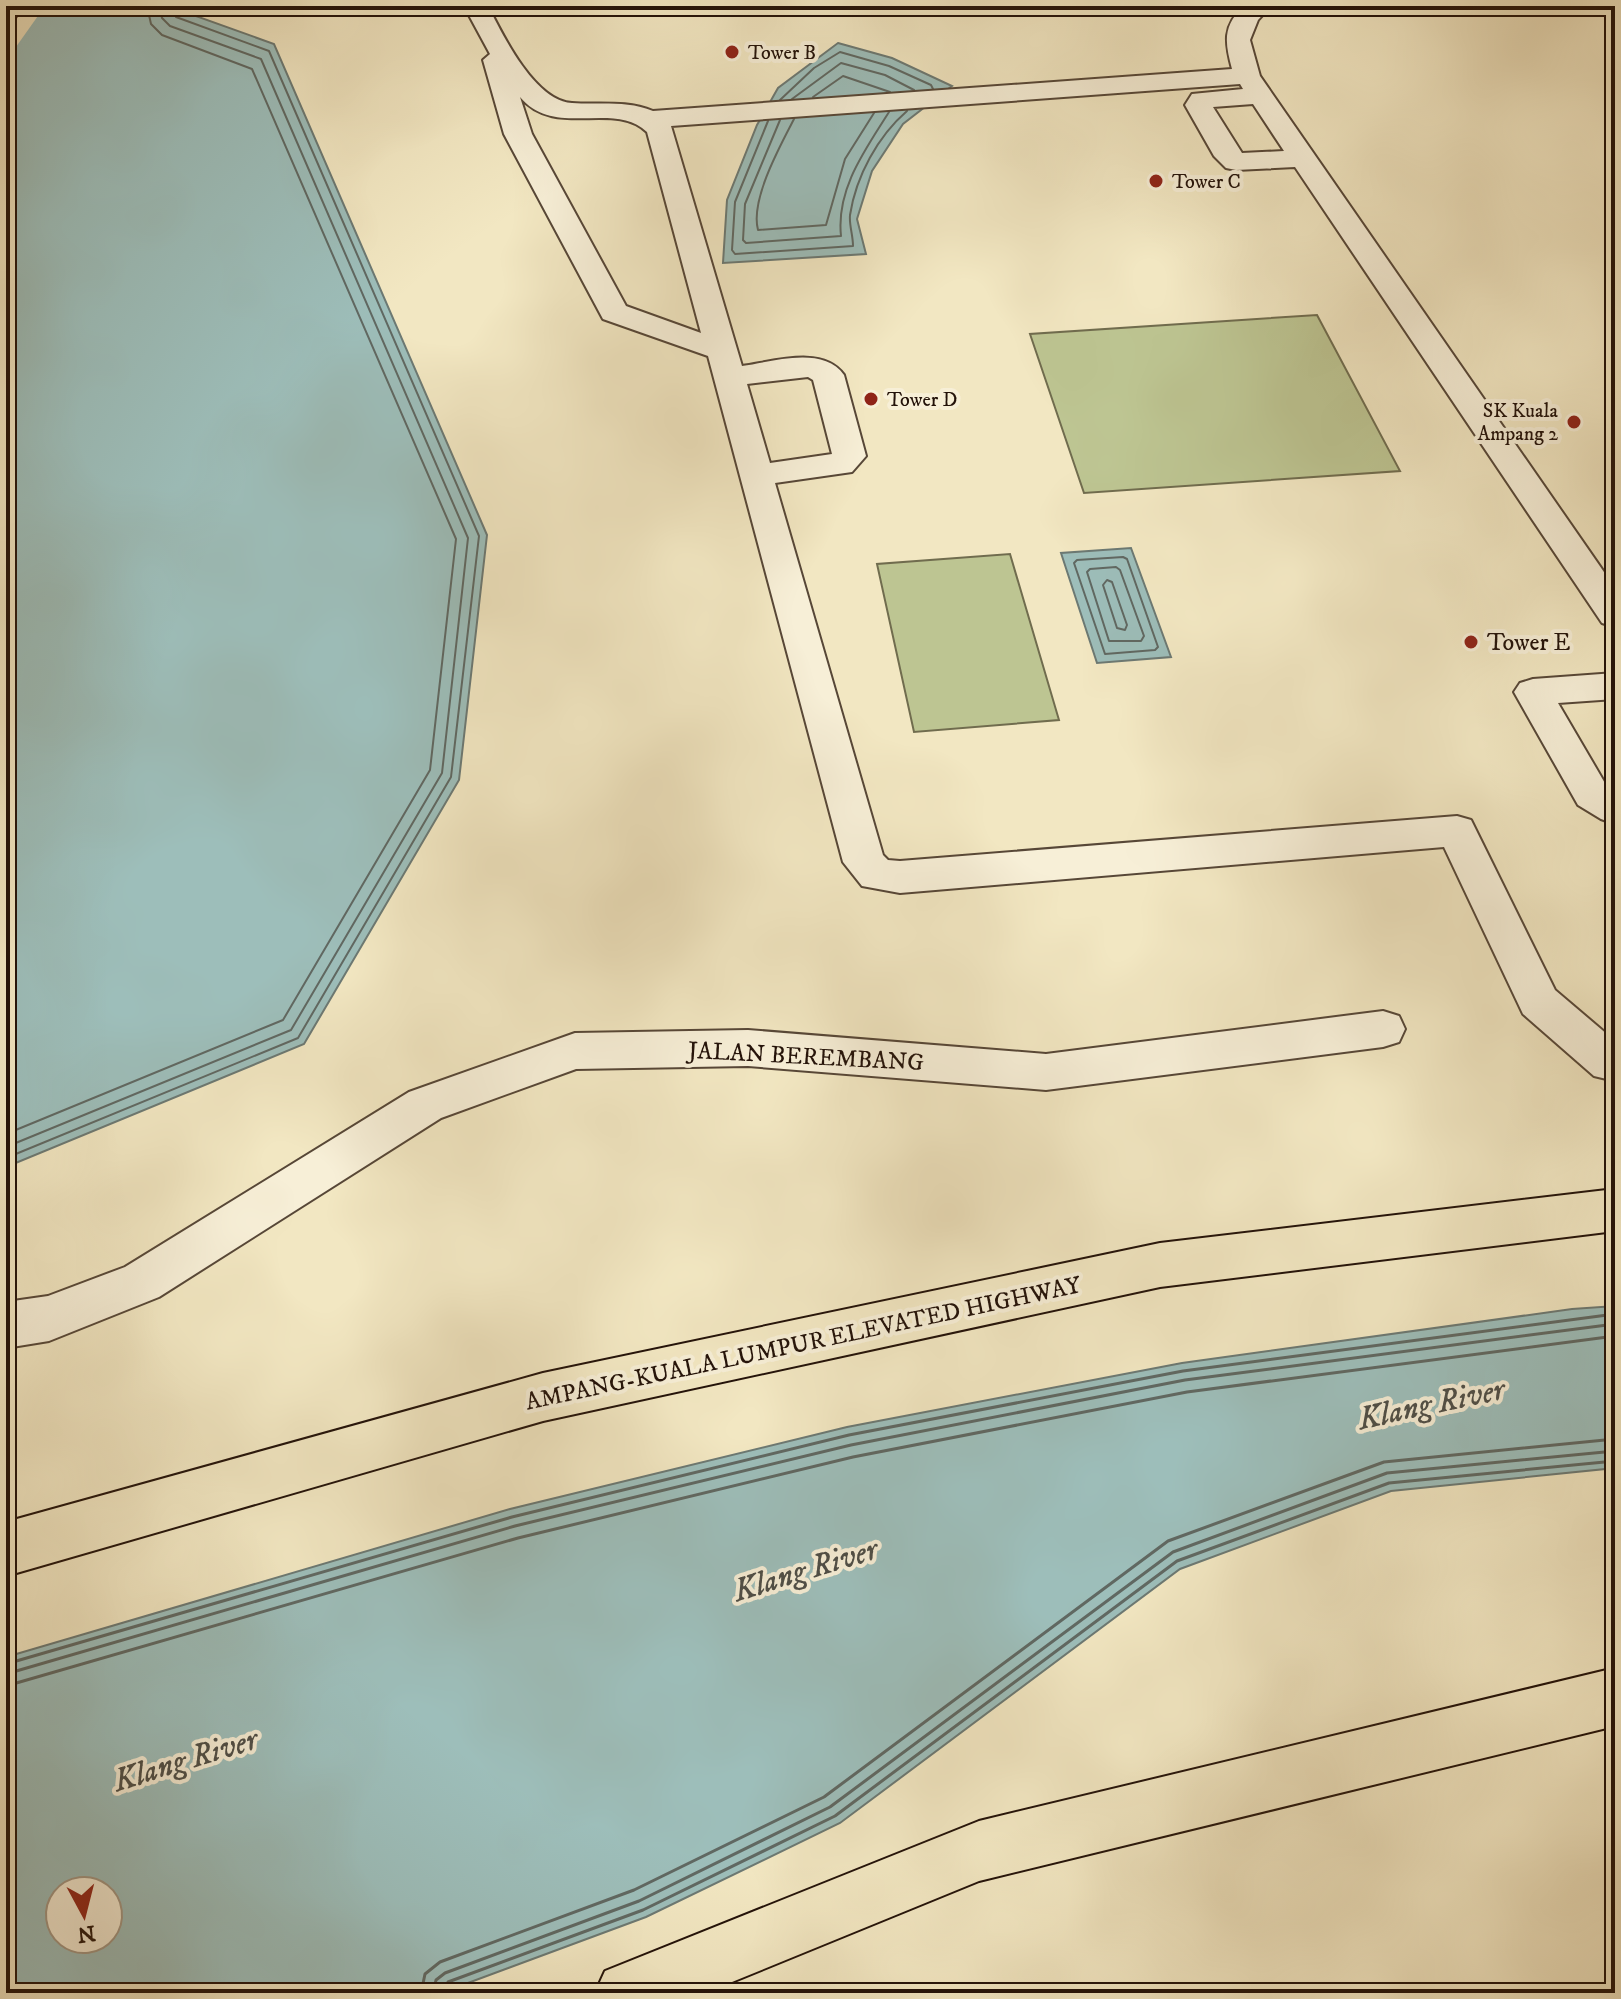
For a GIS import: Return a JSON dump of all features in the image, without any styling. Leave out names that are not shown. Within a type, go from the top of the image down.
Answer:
[{"type":"highway","name":"AMPANG-KUALA LUMPUR ELEVATED HIGHWAY","points":[[6,1549],[543,1397],[1160,1265],[1615,1210]]},
{"type":"highway","points":[[627,1993],[979,1851],[1615,1697]]},
{"type":"lane","points":[[6,13],[10,6]]},
{"type":"lane","points":[[1259,6],[1247,17],[1237,40],[1254,86],[1615,615]]},
{"type":"lane","points":[[482,19],[541,103],[556,108],[638,114],[653,119],[1254,86]]},
{"type":"lane","points":[[482,19],[518,134],[614,312],[726,364],[813,367],[828,375],[849,456],[840,465],[756,475]]},
{"type":"lane","points":[[1254,86],[1201,100],[1198,105],[1228,156],[1236,162],[1303,158]]},
{"type":"lane","points":[[653,119],[660,129],[864,862],[877,875],[916,875],[1457,831],[1539,1002],[1610,1063],[1615,1063]]},
{"type":"lane","points":[[1615,686],[1533,692],[1592,795],[1615,809]]},
{"type":"lane","name":"JALAN BEREMBANG","points":[[6,1325],[49,1318],[142,1282],[425,1105],[575,1051],[748,1048],[1046,1072],[1383,1029]]},
{"type":"green space","points":[[1317,315],[1400,471],[1084,493],[1030,334]]},
{"type":"green space","points":[[1010,554],[1059,720],[914,732],[877,564]]},
{"type":"water","points":[[6,6],[168,6],[274,44],[487,535],[459,780],[304,1044],[6,1167]]},
{"type":"water","points":[[838,43],[892,58],[952,86],[903,124],[872,171],[857,219],[866,254],[723,263],[727,200],[757,125],[778,88]]},
{"type":"water","points":[[1131,548],[1171,657],[1097,663],[1061,553]]},
{"type":"water","name":"Klang River","points":[[1615,1306],[1615,1468],[1391,1491],[1180,1569],[840,1823],[646,1917],[441,1993],[6,1993],[6,1657],[510,1509],[847,1427],[1182,1363],[1572,1309]]},
{"type":"pier","points":[[6,6],[45,6],[6,61]]},
{"type":"place","name":"Tower B","points":[[732,52]]},
{"type":"place","name":"Tower C","points":[[1156,181]]},
{"type":"place","name":"Tower D","points":[[871,399]]},
{"type":"place","name":"SK Kuala Ampang 2","points":[[1574,422]]},
{"type":"place","name":"Tower E","points":[[1471,642]]}]
